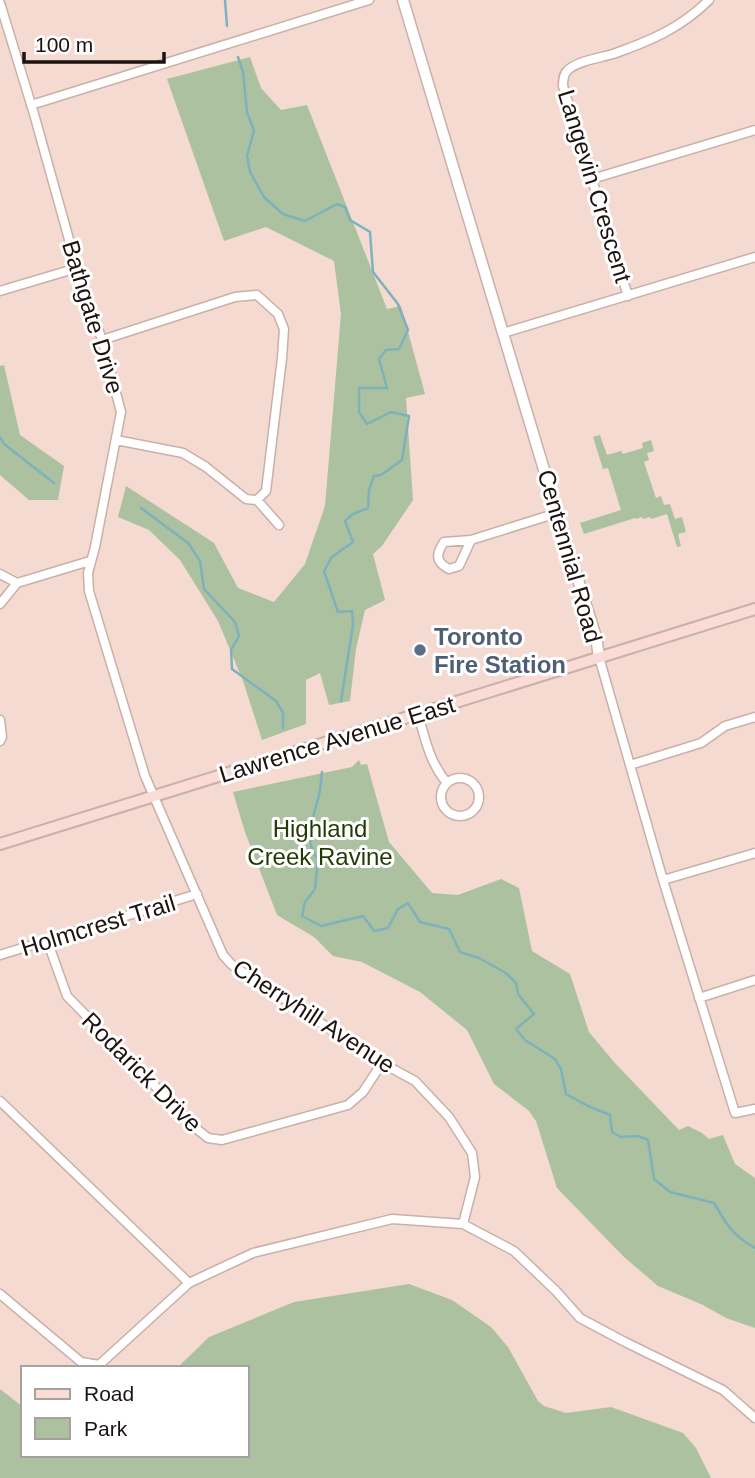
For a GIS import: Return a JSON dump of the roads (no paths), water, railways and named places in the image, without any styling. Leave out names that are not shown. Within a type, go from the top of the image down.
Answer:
[{"type":"main road","name":"Lawrence Avenue East","points":[[0,844],[755,609]]},
{"type":"street","points":[[31,105],[369,0]]},
{"type":"street","name":"Centennial Road","points":[[403,0],[596,637],[599,657],[663,880],[735,1113],[755,1109]]},
{"type":"street","name":"Langevin Crescent","points":[[628,296],[562,86],[565,72],[585,62],[667,33],[709,0]]},
{"type":"street","name":"Bathgate Drive","points":[[0,3],[77,268],[102,340],[121,412],[90,561],[89,591],[152,795]]},
{"type":"street","points":[[593,179],[755,130]]},
{"type":"street","points":[[503,333],[755,257]]},
{"type":"street","points":[[0,291],[77,268]]},
{"type":"street","points":[[102,340],[235,297],[257,295],[278,314],[284,329],[282,358],[266,491],[257,500]]},
{"type":"street","points":[[116,440],[183,453],[206,467],[246,499],[257,500],[279,525]]},
{"type":"street","points":[[471,540],[460,566],[449,569],[441,565],[438,551],[444,542],[471,540],[557,513]]},
{"type":"street","points":[[0,604],[17,583],[90,561]]},
{"type":"street","points":[[0,574],[17,583]]},
{"type":"street","points":[[418,714],[432,760],[447,783]]},
{"type":"street","points":[[630,765],[701,743],[725,726],[755,718]]},
{"type":"street","points":[[0,720],[0,741]]},
{"type":"street","points":[[457,778],[469,780],[474,784],[479,795],[472,811],[454,815],[444,807],[441,795],[447,783],[457,778]]},
{"type":"street","name":"Cherryhill Avenue","points":[[152,795],[223,955],[232,965],[382,1063],[415,1081],[450,1117],[472,1153],[475,1177],[463,1224]]},
{"type":"street","points":[[663,880],[755,853]]},
{"type":"street","name":"Holmcrest Trail","points":[[0,955],[197,894]]},
{"type":"street","name":"Rodarick Drive","points":[[47,940],[67,996],[208,1138],[222,1140],[348,1105],[363,1092],[382,1063]]},
{"type":"street","points":[[699,998],[755,980]]},
{"type":"street","points":[[0,1101],[189,1283]]},
{"type":"street","points":[[0,1294],[81,1362],[99,1365],[189,1283],[253,1253],[392,1219],[463,1224],[514,1251],[580,1318],[723,1390],[755,1418]]},
{"type":"waterway","points":[[225,0],[227,26]]},
{"type":"waterway","points":[[238,57],[243,72],[247,112],[254,131],[247,156],[250,172],[264,197],[283,214],[305,221],[337,204],[345,207],[350,220],[370,232],[373,272],[398,304],[408,330],[399,349],[386,350],[379,359],[387,388],[359,388],[359,412],[367,424],[391,412],[409,416],[402,460],[381,475],[374,476],[369,490],[368,508],[353,514],[345,521],[353,542],[332,557],[324,571],[338,612],[352,611],[353,625],[341,701]]},
{"type":"waterway","points":[[0,437],[4,444],[54,483]]},
{"type":"waterway","points":[[141,508],[188,543],[200,561],[204,589],[235,622],[239,636],[231,650],[232,669],[276,701],[283,713],[283,728]]},
{"type":"waterway","points":[[322,772],[310,836],[313,852],[318,859],[315,889],[305,902],[302,916],[321,926],[363,916],[374,931],[388,928],[398,909],[408,903],[420,922],[449,929],[460,952],[479,958],[506,973],[516,983],[518,994],[534,1014],[516,1029],[525,1040],[555,1059],[561,1069],[566,1094],[610,1115],[612,1132],[621,1137],[638,1136],[648,1140],[654,1179],[670,1192],[714,1203],[731,1229],[755,1248]]},
{"type":"place","name":"Toronto Fire Station","points":[[420,650]]},
{"type":"park label","name":"Highland Creek Ravine","points":[[320,842]]}]
